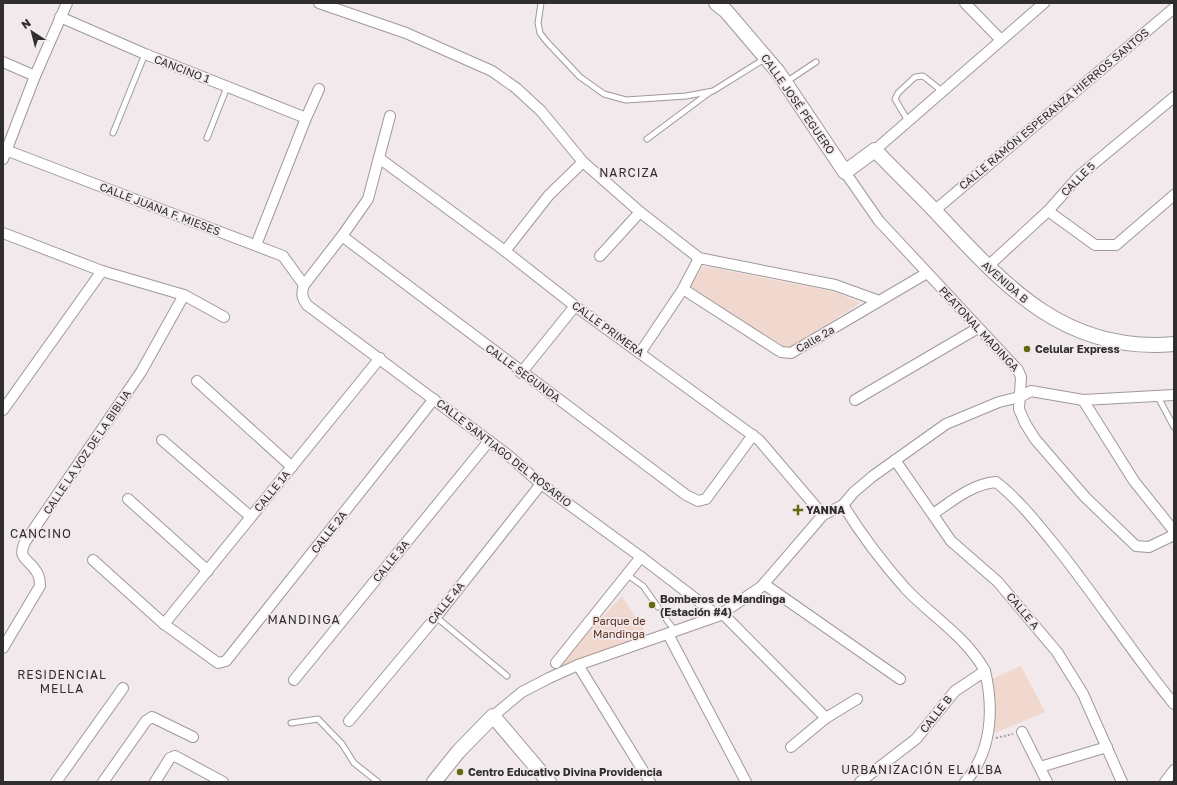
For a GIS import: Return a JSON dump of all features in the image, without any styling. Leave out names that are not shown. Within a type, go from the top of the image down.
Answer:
[{"type":"main road","name":"CALLE JOSÉ PEGUERO","points":[[725,6],[785,83],[845,172]]},
{"type":"main road","name":"AVENIDA B","points":[[875,150],[987,267],[1017,294],[1044,314],[1083,332],[1124,343],[1174,344]]},
{"type":"main road","points":[[845,172],[875,150]]},
{"type":"main road","points":[[434,782],[458,752],[493,716],[549,782]]},
{"type":"street","points":[[4,153],[35,76],[67,3]]},
{"type":"street","points":[[964,3],[1001,40]]},
{"type":"street","points":[[875,150],[1044,3]]},
{"type":"street","points":[[322,4],[406,33],[492,71],[516,88],[540,111],[583,162],[640,212],[699,258],[835,285],[879,301]]},
{"type":"street","name":"CALLE RAMÓN ESPERANZA HIERROS SANTOS","points":[[934,211],[1174,8]]},
{"type":"street","name":"CANCINO 1","points":[[60,17],[145,54],[190,70],[227,87],[306,118]]},
{"type":"street","points":[[3,62],[35,76]]},
{"type":"street","points":[[256,245],[319,89]]},
{"type":"street","name":"CALLE 5","points":[[987,267],[1048,211],[1079,176],[1174,97]]},
{"type":"street","points":[[304,285],[342,236],[368,199],[390,116]]},
{"type":"street","name":"CALLE JUANA F. MIESES","points":[[4,153],[283,256],[304,285]]},
{"type":"street","name":"CALLE PRIMERA","points":[[379,158],[505,251],[575,306],[753,435],[765,446],[823,515]]},
{"type":"street","points":[[505,251],[549,195],[583,162]]},
{"type":"street","name":"PEATONAL MADINGA","points":[[845,172],[879,221],[1018,370],[1021,377],[1019,409],[1025,423],[1035,439],[1085,497],[1136,546],[1149,546],[1174,535]]},
{"type":"street","points":[[1048,211],[1095,245],[1116,245],[1174,195]]},
{"type":"street","points":[[600,256],[640,212]]},
{"type":"street","points":[[3,234],[102,271],[184,295],[224,317]]},
{"type":"street","name":"CALLE SEGUNDA","points":[[342,236],[521,373],[574,410],[686,495],[698,501],[706,499],[753,435]]},
{"type":"street","points":[[640,353],[683,289],[699,258]]},
{"type":"street","points":[[3,410],[102,271]]},
{"type":"street","name":"Calle 2ª","points":[[683,289],[785,353],[796,352],[927,273]]},
{"type":"street","name":"CALLE SANTIAGO DEL ROSARIO","points":[[304,285],[302,292],[303,299],[307,305],[380,358],[489,441],[541,484],[720,615],[826,718]]},
{"type":"street","name":"CALLE LA VOZ DE LA BIBLIA","points":[[3,648],[40,586],[36,571],[23,558],[21,550],[25,542],[141,372],[184,295]]},
{"type":"street","points":[[521,373],[575,306]]},
{"type":"street","points":[[855,400],[978,328]]},
{"type":"street","name":"CALLE 1A","points":[[164,624],[380,358]]},
{"type":"street","points":[[197,381],[292,467]]},
{"type":"street","points":[[493,716],[522,692],[578,665],[720,615],[764,584],[823,515],[843,505],[868,480],[946,424],[999,402],[1020,397],[1031,391],[1083,400],[1174,395]]},
{"type":"street","name":"CALLE 2A","points":[[164,624],[218,663],[226,661],[434,399]]},
{"type":"street","points":[[1083,400],[1134,481],[1174,531]]},
{"type":"street","points":[[162,440],[251,517]]},
{"type":"street","name":"CALLE 3A","points":[[294,680],[489,441]]},
{"type":"street","name":"CALLE A","points":[[895,460],[951,541],[998,582],[1057,652],[1083,694],[1122,782]]},
{"type":"street","points":[[932,514],[969,490],[984,483],[996,482],[1036,522],[1084,581],[1153,678],[1174,704]]},
{"type":"street","name":"CALLE 4A","points":[[349,721],[436,617],[541,484]]},
{"type":"street","points":[[128,499],[208,571]]},
{"type":"street","points":[[843,505],[862,536],[906,589],[939,617],[970,650],[985,671],[989,690],[988,740],[970,780]]},
{"type":"street","points":[[556,663],[641,557]]},
{"type":"street","points":[[93,560],[164,624]]},
{"type":"street","points":[[764,584],[900,679]]},
{"type":"street","points":[[672,633],[746,782]]},
{"type":"street","points":[[578,665],[650,782]]},
{"type":"street","name":"CALLE B","points":[[860,782],[916,739],[955,691],[985,671]]},
{"type":"street","points":[[56,782],[123,688]]},
{"type":"street","points":[[791,747],[826,718],[857,699]]},
{"type":"street","points":[[103,782],[146,721],[152,717],[193,737]]},
{"type":"street","points":[[1022,732],[1047,782]]},
{"type":"street","points":[[1040,768],[1107,747]]},
{"type":"street","points":[[155,782],[170,758],[175,756],[223,782]]},
{"type":"street","points":[[1165,782],[1174,770]]},
{"type":"lane","points":[[541,3],[538,23],[540,33],[580,77],[604,94],[626,100],[686,96],[713,91]]},
{"type":"lane","points":[[113,133],[145,54]]},
{"type":"lane","points":[[647,139],[713,91],[766,58]]},
{"type":"lane","points":[[785,83],[816,62]]},
{"type":"lane","points":[[908,121],[896,99],[898,93],[915,77],[923,76],[942,91]]},
{"type":"lane","points":[[207,138],[227,87]]},
{"type":"lane","points":[[1158,397],[1174,427]]},
{"type":"lane","points":[[626,574],[644,586],[658,607]]},
{"type":"lane","points":[[436,617],[507,676]]},
{"type":"lane","points":[[666,618],[672,633]]},
{"type":"lane","points":[[291,723],[318,719],[342,744],[354,763],[378,782]]},
{"type":"path","points":[[988,740],[1022,732]]},
{"type":"green space","points":[[703,266],[836,292],[860,303],[793,346],[782,348],[689,287]]},
{"type":"green space","name":"Parque de Mandinga","points":[[622,596],[649,638],[555,668]]},
{"type":"green space","points":[[1021,666],[1045,712],[993,734],[992,679]]},
{"type":"place","name":"Celular Express","points":[[1027,349]]},
{"type":"place","name":"YANNA","points":[[798,510]]},
{"type":"place","name":"Bomberos de Mandinga (Estación #4)","points":[[652,605]]},
{"type":"place","name":"Centro Educativo Divina Providencia","points":[[460,772]]},
{"type":"district","name":"NARCIZA","points":[[629,173]]},
{"type":"district","name":"CANCINO","points":[[41,534]]},
{"type":"district","name":"MANDINGA","points":[[304,620]]},
{"type":"district","name":"RESIDENCIAL MELLA","points":[[62,682]]},
{"type":"district","name":"URBANIZACIÓN EL ALBA","points":[[922,770]]}]
